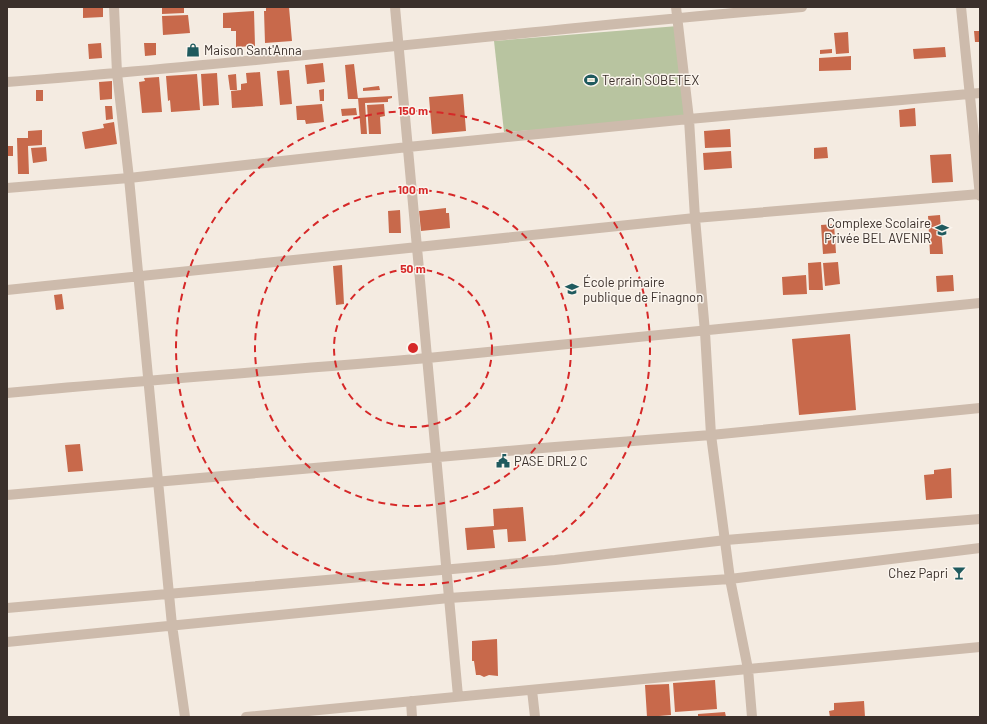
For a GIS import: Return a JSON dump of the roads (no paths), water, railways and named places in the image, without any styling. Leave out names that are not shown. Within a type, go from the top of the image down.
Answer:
[{"type":"street","points":[[114,7],[117,73],[129,178],[172,625],[185,717]]},
{"type":"street","points":[[396,7],[458,696]]},
{"type":"street","points":[[7,82],[117,73],[399,45],[677,12],[802,7]]},
{"type":"street","points":[[7,290],[694,218],[980,195],[975,93],[961,7]]},
{"type":"street","points":[[677,12],[689,119],[694,218],[705,332],[711,435],[730,578],[748,669],[752,717]]},
{"type":"street","points":[[7,188],[129,178],[408,147],[689,119],[975,93]]},
{"type":"street","points":[[7,393],[427,358],[705,332],[980,303]]},
{"type":"street","points":[[7,495],[436,457],[711,435],[980,408]]},
{"type":"street","points":[[7,608],[555,560],[726,540],[980,519]]},
{"type":"street","points":[[7,642],[449,598],[730,578],[980,548]]},
{"type":"street","points":[[246,717],[980,647]]},
{"type":"street","points":[[532,690],[535,717]]},
{"type":"street","points":[[411,702],[412,717]]},
{"type":"place","name":"Maison Sant'Anna","points":[[193,50]]},
{"type":"place","name":"Terrain SOBETEX","points":[[591,80]]},
{"type":"place","name":"Complexe Scolaire Privée BEL AVENIR","points":[[942,230]]},
{"type":"place","name":"École primaire publique de Finagnon","points":[[572,289]]},
{"type":"place","name":"PASE DRL2 C","points":[[503,461]]},
{"type":"place","name":"Chez Papri","points":[[959,573]]}]
